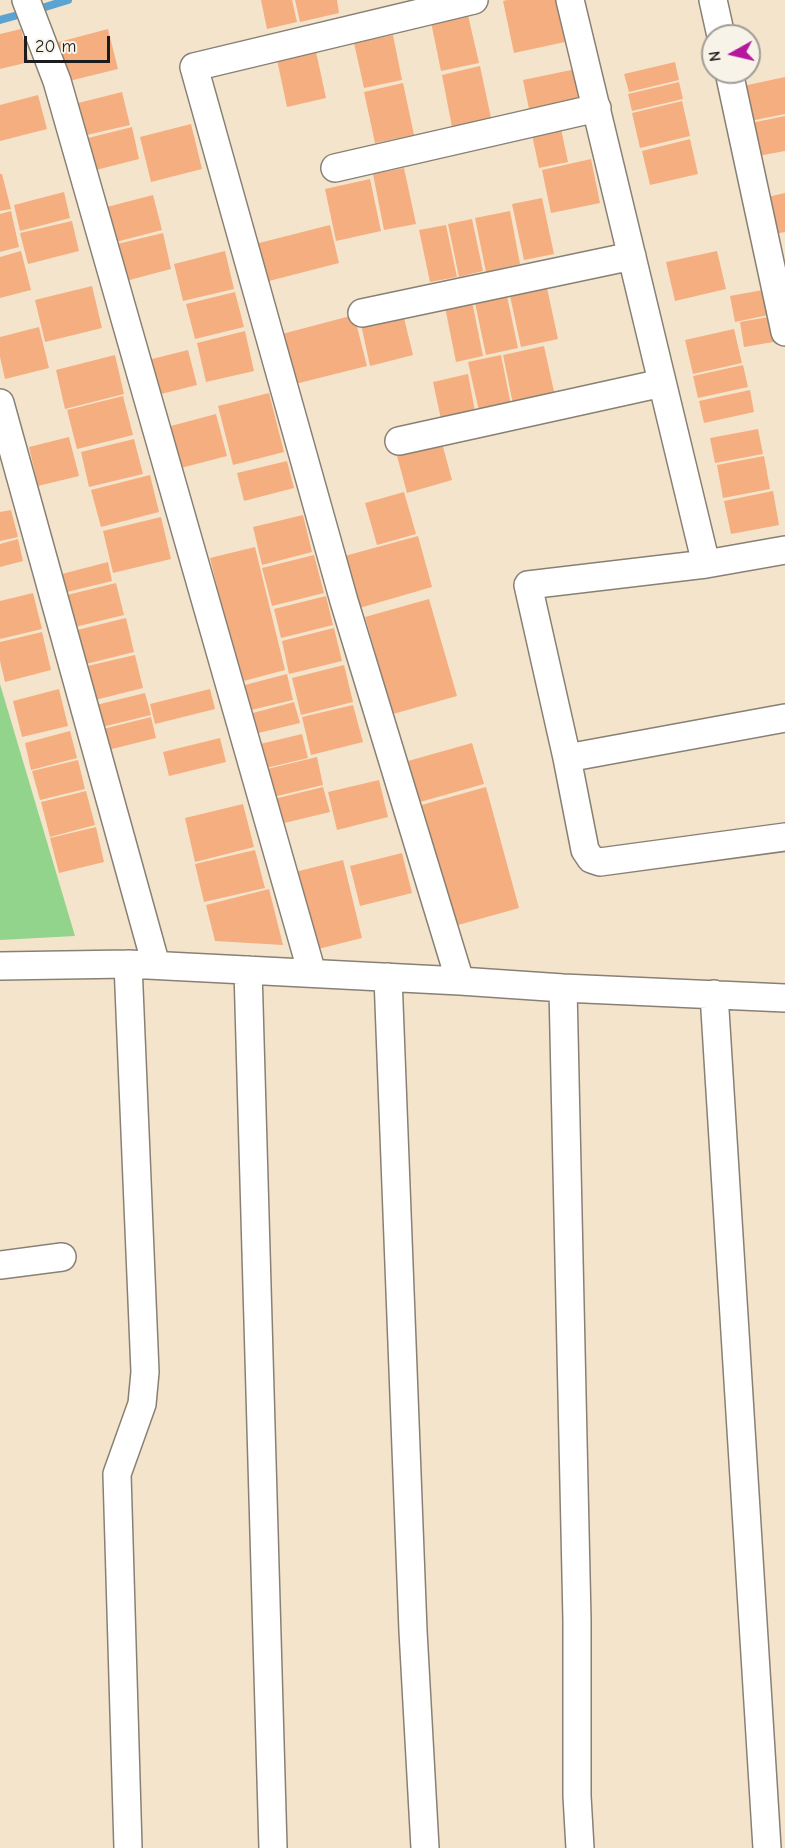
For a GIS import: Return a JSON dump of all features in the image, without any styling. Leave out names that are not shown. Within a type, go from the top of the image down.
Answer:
[{"type":"street","points":[[26,0],[57,81],[312,973]]},
{"type":"street","points":[[460,981],[341,591],[194,67],[474,0]]},
{"type":"street","points":[[570,0],[706,564]]},
{"type":"street","points":[[713,0],[718,24]]},
{"type":"street","points":[[732,84],[785,332]]},
{"type":"street","points":[[335,168],[597,108]]},
{"type":"street","points":[[362,313],[632,256]]},
{"type":"street","points":[[399,441],[662,383]]},
{"type":"street","points":[[0,403],[156,965]]},
{"type":"street","points":[[785,550],[706,564],[528,585],[585,850],[591,860],[600,862],[785,837]]},
{"type":"street","points":[[567,758],[785,718]]},
{"type":"street","points":[[128,964],[145,1372],[142,1404],[117,1474],[128,1848]]},
{"type":"street","points":[[0,966],[156,965],[785,998]]},
{"type":"street","points":[[248,970],[273,1848]]},
{"type":"street","points":[[388,977],[412,1607],[425,1848]]},
{"type":"street","points":[[562,988],[578,1620],[577,1796],[580,1848]]},
{"type":"street","points":[[714,994],[767,1848]]},
{"type":"street","points":[[0,1265],[62,1257]]},
{"type":"green space","points":[[0,684],[75,936],[0,940]]},
{"type":"building","points":[[261,0],[292,0],[297,22],[267,29]]},
{"type":"building","points":[[295,0],[337,0],[339,13],[300,22]]},
{"type":"building","points":[[557,0],[565,42],[514,53],[503,1]]},
{"type":"building","points":[[468,15],[479,63],[441,71],[431,22]]},
{"type":"building","points":[[21,29],[29,62],[0,69],[0,34]]},
{"type":"building","points":[[108,29],[118,69],[65,82],[55,43]]},
{"type":"building","points":[[393,35],[402,80],[364,88],[354,43]]},
{"type":"building","points":[[315,47],[326,98],[287,107],[276,55]]},
{"type":"building","points":[[675,62],[679,80],[629,92],[624,74]]},
{"type":"building","points":[[480,66],[491,118],[452,127],[442,75]]},
{"type":"building","points":[[576,69],[582,98],[529,109],[523,80]]},
{"type":"building","points":[[785,77],[785,114],[750,121],[743,86],[761,84]]},
{"type":"building","points":[[679,82],[683,99],[632,111],[628,94]]},
{"type":"building","points":[[403,83],[414,135],[375,143],[364,92]]},
{"type":"building","points":[[122,92],[130,125],[78,137],[70,105]]},
{"type":"building","points":[[38,95],[47,129],[0,141],[0,105]]},
{"type":"building","points":[[682,101],[690,136],[640,148],[632,113]]},
{"type":"building","points":[[785,116],[785,151],[758,156],[751,123]]},
{"type":"building","points":[[191,124],[202,169],[151,182],[140,137]]},
{"type":"building","points":[[560,124],[568,162],[539,168],[531,130]]},
{"type":"building","points":[[132,127],[139,159],[88,172],[80,140]]},
{"type":"building","points":[[690,139],[698,174],[650,185],[642,151]]},
{"type":"building","points":[[591,159],[600,203],[551,213],[542,170]]},
{"type":"building","points":[[404,168],[416,224],[384,230],[373,174]]},
{"type":"building","points":[[0,174],[2,174],[11,209],[0,211]]},
{"type":"building","points":[[370,179],[381,231],[336,241],[325,189]]},
{"type":"building","points":[[64,192],[70,218],[20,231],[14,205]]},
{"type":"building","points":[[785,193],[785,232],[775,234],[767,197]]},
{"type":"building","points":[[153,195],[162,230],[112,243],[103,208]]},
{"type":"building","points":[[542,198],[554,254],[524,260],[512,204]]},
{"type":"building","points":[[11,211],[19,247],[0,252],[0,214]]},
{"type":"building","points":[[510,211],[520,264],[486,272],[475,218]]},
{"type":"building","points":[[472,219],[483,271],[459,277],[448,224]]},
{"type":"building","points":[[72,221],[79,251],[28,264],[20,233]]},
{"type":"building","points":[[330,225],[339,263],[265,282],[255,244]]},
{"type":"building","points":[[446,225],[457,277],[430,282],[419,230]]},
{"type":"building","points":[[163,233],[171,269],[122,282],[113,245]]},
{"type":"building","points":[[21,251],[31,290],[0,298],[0,257]]},
{"type":"building","points":[[225,251],[234,289],[183,301],[174,264]]},
{"type":"building","points":[[717,251],[726,289],[675,301],[666,262]]},
{"type":"building","points":[[92,286],[102,328],[45,342],[35,300]]},
{"type":"building","points":[[547,288],[558,339],[521,347],[510,296]]},
{"type":"building","points":[[768,289],[773,314],[735,322],[730,296]]},
{"type":"building","points":[[235,292],[244,327],[195,339],[186,304]]},
{"type":"building","points":[[507,296],[518,348],[486,355],[475,303]]},
{"type":"building","points":[[472,301],[483,356],[456,362],[445,307]]},
{"type":"building","points":[[403,314],[413,355],[370,366],[361,324]]},
{"type":"building","points":[[354,315],[367,366],[295,384],[282,334]]},
{"type":"building","points":[[774,316],[779,341],[744,347],[740,322]]},
{"type":"building","points":[[39,327],[49,368],[5,379],[0,357],[0,337]]},
{"type":"building","points":[[734,329],[742,363],[693,374],[685,340]]},
{"type":"building","points":[[245,331],[254,371],[206,382],[197,343]]},
{"type":"building","points":[[544,346],[555,396],[513,404],[503,355]]},
{"type":"building","points":[[188,350],[197,385],[157,395],[148,360]]},
{"type":"building","points":[[115,355],[124,394],[65,409],[56,370]]},
{"type":"building","points":[[501,355],[511,405],[479,411],[468,362]]},
{"type":"building","points":[[743,365],[748,387],[698,398],[693,376]]},
{"type":"building","points":[[468,374],[475,411],[441,419],[433,382]]},
{"type":"building","points":[[750,390],[754,412],[704,423],[699,401]]},
{"type":"building","points":[[269,393],[284,452],[233,465],[218,406]]},
{"type":"building","points":[[123,396],[133,435],[77,449],[67,410]]},
{"type":"building","points":[[216,414],[227,456],[177,469],[167,427]]},
{"type":"building","points":[[758,429],[763,454],[715,463],[710,438]]},
{"type":"building","points":[[69,437],[79,476],[38,486],[29,447]]},
{"type":"building","points":[[134,439],[143,474],[89,487],[81,452]]},
{"type":"building","points":[[442,443],[452,480],[407,493],[397,456]]},
{"type":"building","points":[[764,456],[770,489],[723,498],[717,465]]},
{"type":"building","points":[[287,461],[294,488],[244,501],[237,473]]},
{"type":"building","points":[[150,475],[159,512],[101,527],[91,490]]},
{"type":"building","points":[[773,491],[779,525],[731,534],[724,501]]},
{"type":"building","points":[[404,492],[416,534],[377,545],[365,503]]},
{"type":"building","points":[[11,510],[18,537],[0,541],[0,512]]},
{"type":"building","points":[[303,515],[312,552],[262,565],[253,527]]},
{"type":"building","points":[[161,517],[171,559],[113,573],[103,531]]},
{"type":"building","points":[[418,536],[432,587],[356,609],[341,557]]},
{"type":"building","points":[[18,539],[23,561],[0,567],[0,544]]},
{"type":"building","points":[[255,547],[285,670],[240,682],[210,558]]},
{"type":"building","points":[[314,555],[324,593],[272,606],[262,568]]},
{"type":"building","points":[[108,562],[112,581],[63,593],[58,575]]},
{"type":"building","points":[[116,583],[124,615],[71,628],[63,596]]},
{"type":"building","points":[[33,593],[42,629],[0,639],[0,601]]},
{"type":"building","points":[[326,596],[333,625],[281,638],[274,609]]},
{"type":"building","points":[[429,599],[457,696],[393,714],[365,617]]},
{"type":"building","points":[[126,618],[134,652],[82,665],[73,631]]},
{"type":"building","points":[[334,628],[342,661],[289,674],[282,641]]},
{"type":"building","points":[[42,632],[51,670],[5,682],[0,661],[0,642]]},
{"type":"building","points":[[135,655],[143,688],[91,701],[83,667]]},
{"type":"building","points":[[344,665],[353,702],[301,715],[292,678]]},
{"type":"building","points":[[287,674],[293,700],[247,711],[241,686]]},
{"type":"building","points":[[59,689],[68,726],[22,737],[13,701]]},
{"type":"building","points":[[210,689],[215,709],[155,724],[150,704]]},
{"type":"building","points":[[145,693],[151,715],[102,727],[96,705]]},
{"type":"building","points":[[294,702],[300,723],[254,734],[249,714]]},
{"type":"building","points":[[353,705],[363,742],[311,755],[302,717]]},
{"type":"building","points":[[151,717],[156,738],[108,750],[103,729]]},
{"type":"building","points":[[70,731],[77,758],[31,770],[25,743]]},
{"type":"building","points":[[302,734],[308,758],[262,769],[256,745]]},
{"type":"building","points":[[220,738],[226,762],[169,776],[163,752]]},
{"type":"building","points":[[472,743],[484,784],[420,802],[408,761]]},
{"type":"building","points":[[317,757],[323,785],[269,798],[263,770]]},
{"type":"building","points":[[78,760],[85,789],[40,800],[32,771]]},
{"type":"building","points":[[379,780],[388,817],[337,830],[328,792]]},
{"type":"building","points":[[323,787],[330,812],[280,824],[274,799]]},
{"type":"building","points":[[486,787],[519,908],[451,927],[418,806]]},
{"type":"building","points":[[86,791],[95,825],[50,837],[41,802]]},
{"type":"building","points":[[243,804],[254,847],[195,862],[185,818]]},
{"type":"building","points":[[96,827],[104,862],[59,873],[50,838]]},
{"type":"building","points":[[255,850],[265,888],[204,902],[195,864]]},
{"type":"building","points":[[402,853],[412,893],[360,906],[350,866]]},
{"type":"building","points":[[343,860],[362,938],[314,950],[295,872]]},
{"type":"building","points":[[269,889],[283,945],[215,941],[206,905]]},
{"type":"waterway","points":[[42,8],[68,0]]},
{"type":"waterway","points":[[0,20],[18,15]]}]
